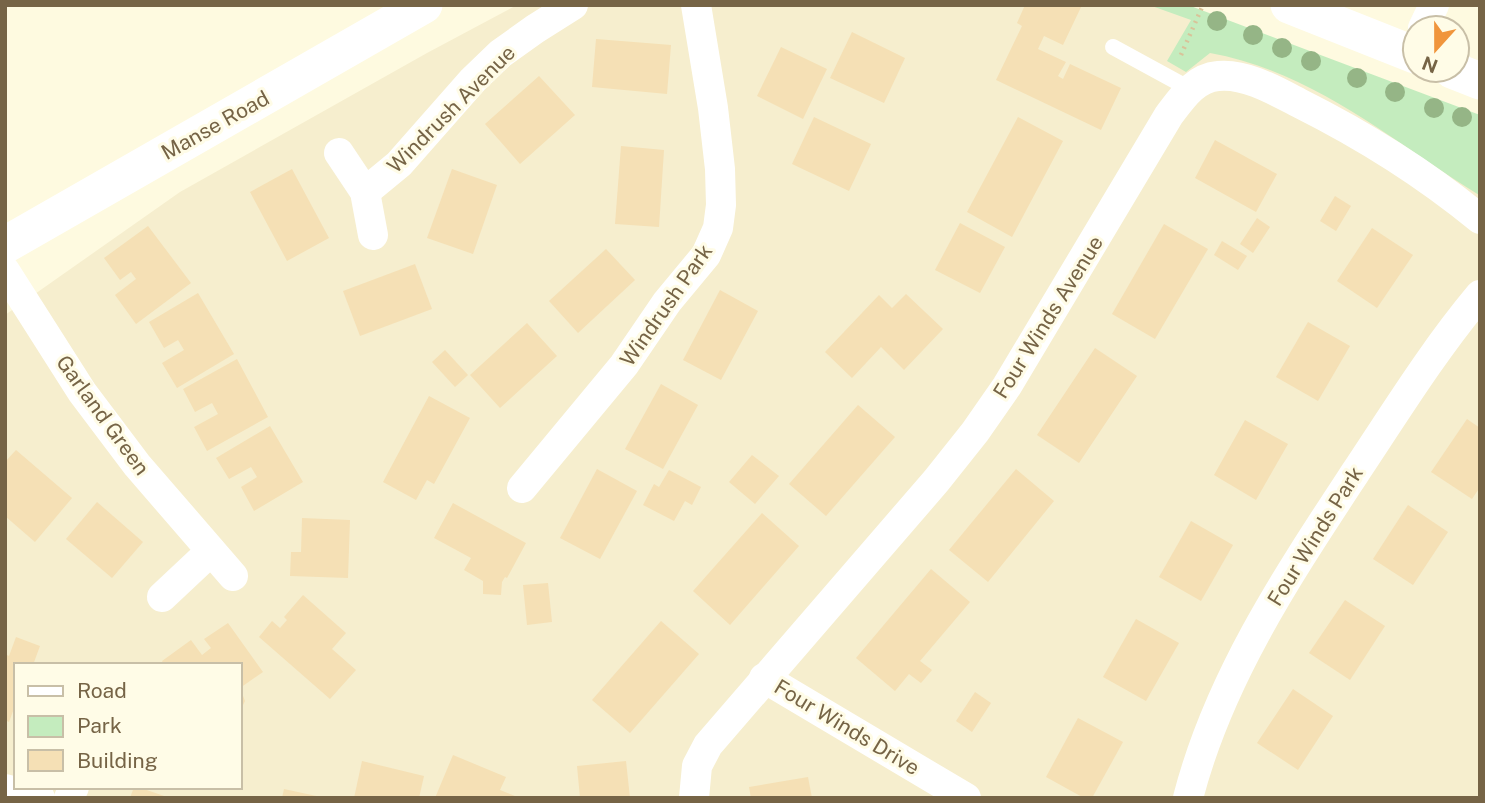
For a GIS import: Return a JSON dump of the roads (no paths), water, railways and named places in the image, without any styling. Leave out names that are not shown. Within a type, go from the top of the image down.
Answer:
[{"type":"street","name":"Manse Road","points":[[5,245],[424,5]]},
{"type":"street","name":"Windrush Avenue","points":[[365,192],[399,164],[473,80],[500,54],[573,5]]},
{"type":"street","name":"Windrush Park","points":[[522,488],[624,365],[667,302],[706,255],[718,228],[721,205],[720,169],[696,5]]},
{"type":"street","points":[[1289,5],[1401,41]]},
{"type":"street","name":"Four Winds Avenue","points":[[694,798],[697,766],[708,745],[936,481],[975,432],[1007,386],[1170,115],[1190,89],[1205,79],[1220,75],[1242,78],[1277,91],[1347,127],[1382,149],[1480,219]]},
{"type":"street","name":"Windrush Avenue","points":[[339,153],[365,192],[373,235]]},
{"type":"street","name":"Garland Green","points":[[5,271],[82,392],[136,465],[233,576]]},
{"type":"street","name":"Four Winds Park","points":[[1188,798],[1210,729],[1261,622],[1300,557],[1414,383],[1480,295]]},
{"type":"street","points":[[162,597],[211,551]]},
{"type":"street","name":"Four Winds Drive","points":[[764,678],[966,798]]},
{"type":"street","points":[[5,789],[40,798]]},
{"type":"lane","points":[[1113,47],[1190,89]]}]
